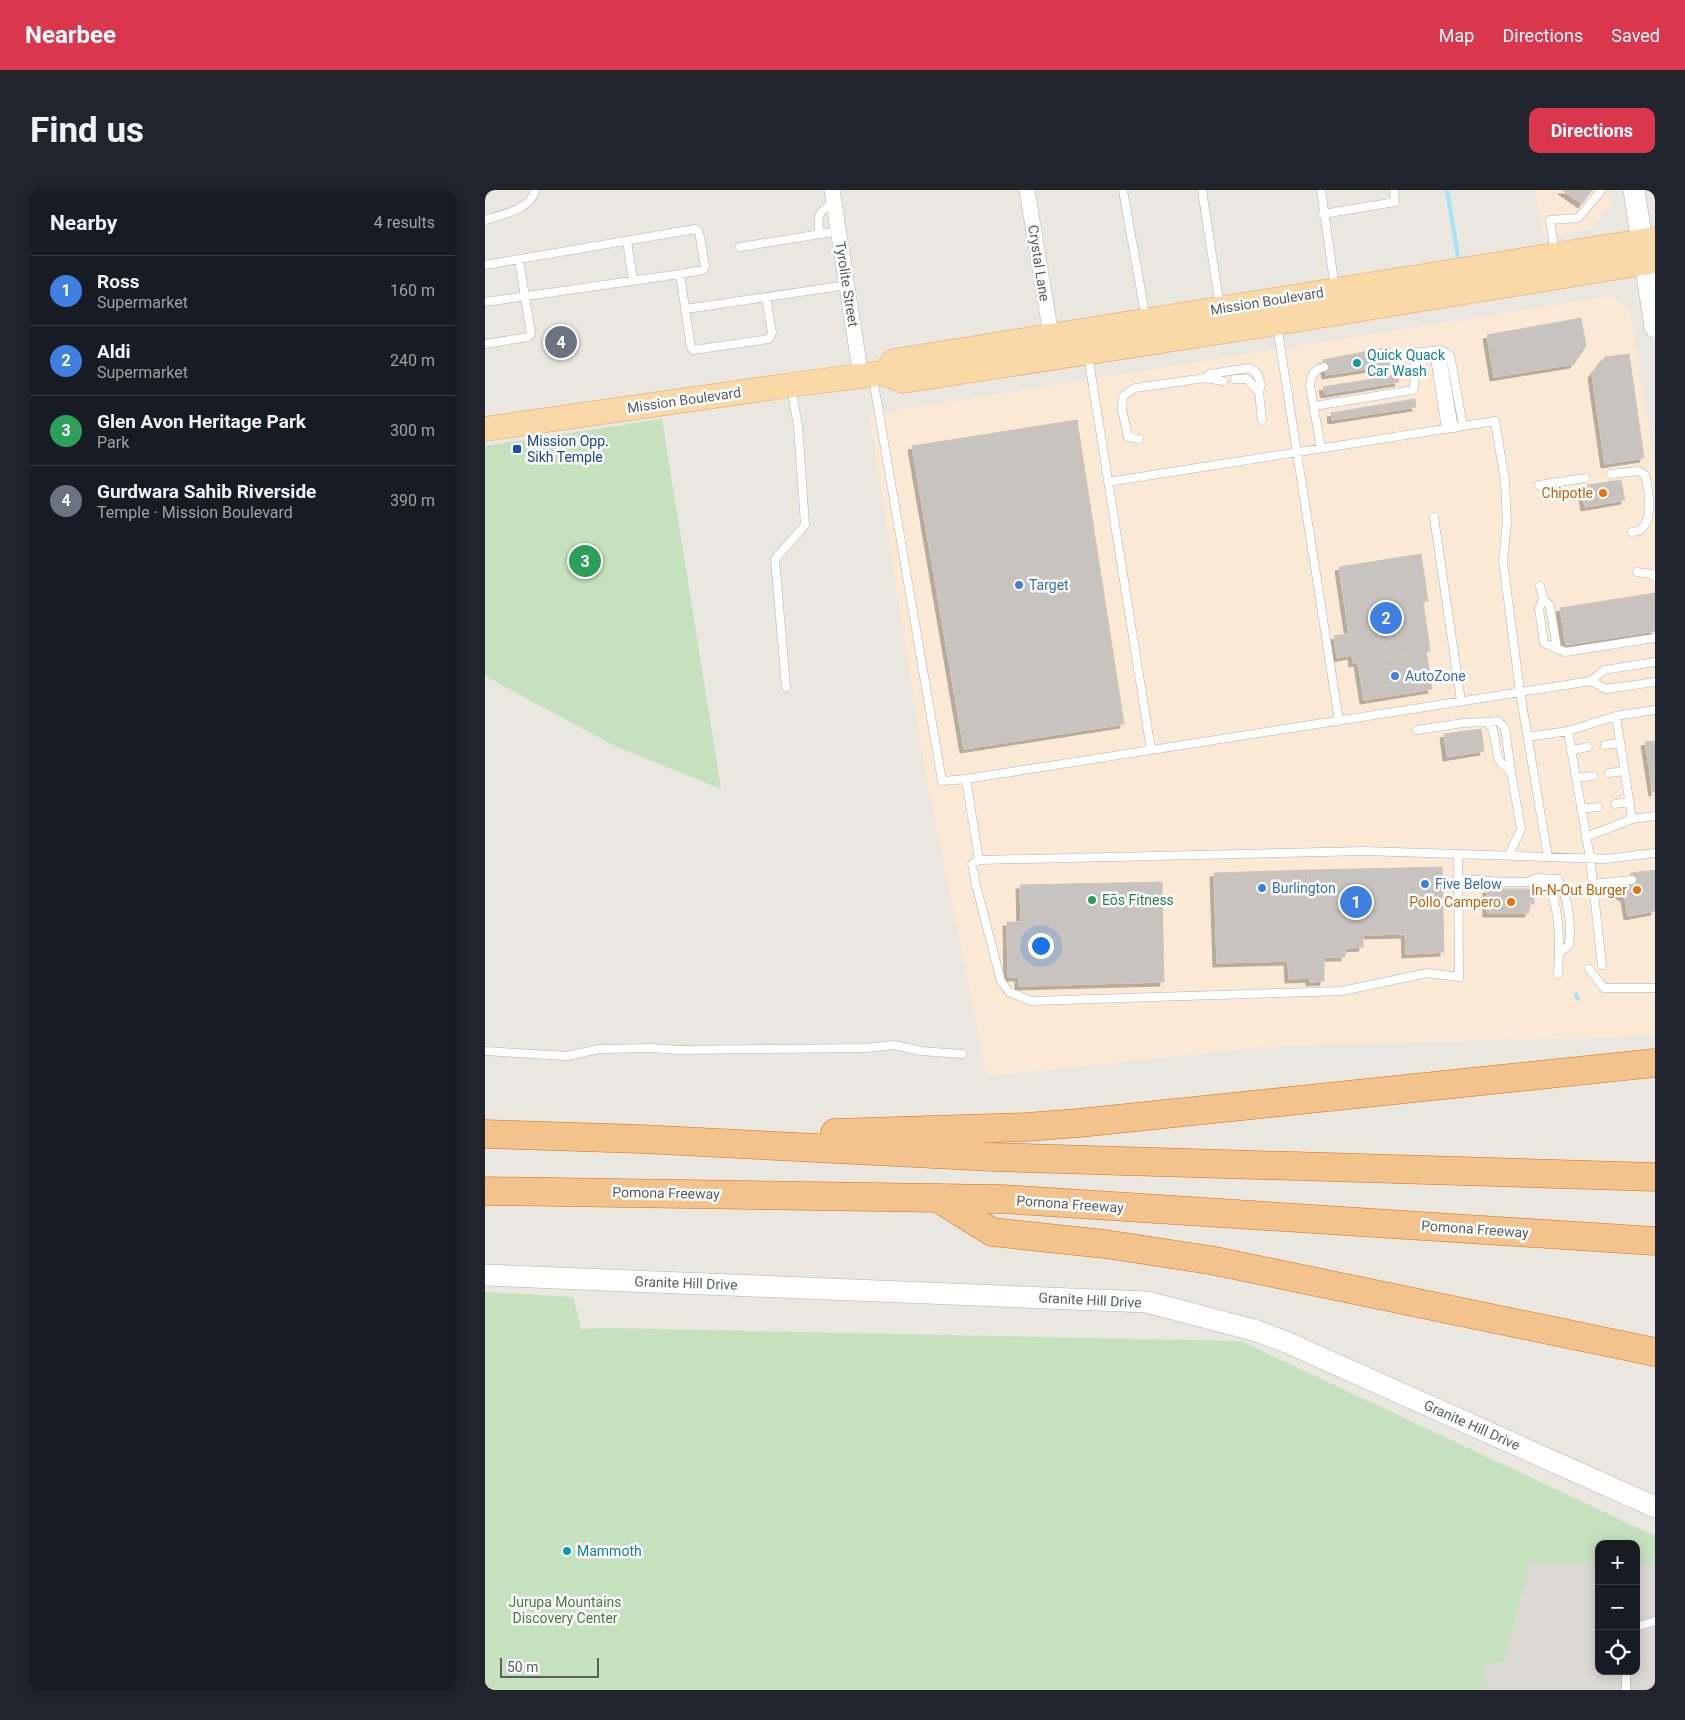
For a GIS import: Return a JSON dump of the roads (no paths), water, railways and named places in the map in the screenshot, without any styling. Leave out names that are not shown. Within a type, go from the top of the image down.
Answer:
[{"type":"highway","points":[[641,1139],[1079,1124],[1655,1063]]},
{"type":"highway","points":[[485,1134],[641,1139],[993,1157],[1655,1177]]},
{"type":"highway","name":"Pomona Freeway","points":[[485,1191],[1003,1199],[1655,1241]]},
{"type":"highway","points":[[936,1197],[992,1232],[1105,1244],[1210,1260],[1655,1352]]},
{"type":"main road","name":"Mission Boulevard","points":[[873,375],[895,361],[1051,335],[1086,342],[1146,320],[1555,255],[1649,251]]},
{"type":"main road","name":"Mission Boulevard","points":[[485,429],[873,375],[903,381],[1086,342],[1277,323],[1649,251]]},
{"type":"street","name":"Crystal Lane","points":[[1027,190],[1051,335]]},
{"type":"street","points":[[1633,190],[1649,251],[1655,327]]},
{"type":"street","name":"Tyrolite Street","points":[[833,196],[847,285],[873,375]]},
{"type":"street","name":"Granite Hill Drive","points":[[485,1275],[1147,1302],[1257,1331],[1286,1342],[1655,1508]]},
{"type":"lane","points":[[485,220],[526,204],[534,196],[535,190]]},
{"type":"lane","points":[[1123,190],[1146,320]]},
{"type":"lane","points":[[1202,190],[1221,309]]},
{"type":"lane","points":[[1321,190],[1335,290]]},
{"type":"lane","points":[[1323,214],[1395,202],[1394,190]]},
{"type":"lane","points":[[1555,255],[1550,220],[1578,218],[1600,190]]},
{"type":"lane","points":[[819,234],[819,216],[833,196]]},
{"type":"lane","points":[[485,265],[695,229],[699,232],[705,266],[703,270],[680,274],[485,302]]},
{"type":"lane","points":[[740,247],[839,231]]},
{"type":"lane","points":[[627,241],[633,280]]},
{"type":"lane","points":[[485,344],[528,337],[531,334],[519,260]]},
{"type":"lane","points":[[680,274],[691,348],[693,350],[769,339],[772,333],[766,297]]},
{"type":"lane","points":[[686,309],[847,285]]},
{"type":"lane","points":[[1277,323],[1339,720]]},
{"type":"lane","points":[[1086,342],[1151,750]]},
{"type":"lane","points":[[1428,350],[1435,358],[1455,428]]},
{"type":"lane","points":[[1390,356],[1428,350],[1440,350],[1451,355],[1455,428]]},
{"type":"lane","points":[[1314,406],[1413,390],[1416,382],[1413,363],[1416,352]]},
{"type":"lane","points":[[1321,448],[1310,386],[1311,377],[1318,369],[1324,367]]},
{"type":"lane","points":[[1205,378],[1210,374],[1249,368],[1257,373],[1261,386],[1259,392],[1262,420]]},
{"type":"lane","points":[[873,375],[942,781],[967,779],[1591,681],[1604,670],[1655,662]]},
{"type":"lane","points":[[1139,440],[1128,438],[1122,408],[1123,396],[1135,388],[1205,378],[1223,381]]},
{"type":"lane","points":[[1235,379],[1247,379],[1259,392]]},
{"type":"lane","points":[[786,687],[775,559],[805,525],[798,426],[791,385]]},
{"type":"lane","points":[[1108,482],[1495,421],[1505,489],[1507,522],[1503,561],[1520,692],[1548,857]]},
{"type":"lane","points":[[1611,474],[1638,471],[1645,476],[1653,513],[1649,524],[1641,531],[1632,532]]},
{"type":"lane","points":[[1539,485],[1585,478]]},
{"type":"lane","points":[[1434,518],[1461,701]]},
{"type":"lane","points":[[1637,572],[1651,574],[1655,578]]},
{"type":"lane","points":[[1540,586],[1543,600],[1539,609],[1544,643],[1557,649],[1565,652],[1655,638]]},
{"type":"lane","points":[[1543,600],[1550,606],[1557,649]]},
{"type":"lane","points":[[1591,681],[1606,689],[1655,682]]},
{"type":"lane","points":[[1528,738],[1568,731],[1615,716],[1655,710]]},
{"type":"lane","points":[[1615,716],[1631,819]]},
{"type":"lane","points":[[1417,730],[1463,723],[1498,721],[1505,728],[1521,829],[1509,855]]},
{"type":"lane","points":[[1486,722],[1493,729],[1501,763],[1511,772]]},
{"type":"lane","points":[[1568,731],[1593,884],[1602,965]]},
{"type":"lane","points":[[1605,745],[1620,743]]},
{"type":"lane","points":[[1572,750],[1589,747]]},
{"type":"lane","points":[[1609,773],[1624,771]]},
{"type":"lane","points":[[1576,778],[1593,776]]},
{"type":"lane","points":[[967,779],[979,860]]},
{"type":"lane","points":[[1615,804],[1629,802]]},
{"type":"lane","points":[[1581,809],[1598,806]]},
{"type":"lane","points":[[1586,837],[1631,819],[1655,816]]},
{"type":"lane","points":[[1458,854],[1459,977],[1427,973],[1343,992],[1031,1001],[1009,992],[1001,981],[975,885],[972,864],[979,860],[1364,851],[1509,855],[1606,859],[1655,853]]},
{"type":"lane","points":[[1528,882],[1536,878],[1558,879],[1563,889],[1571,933],[1569,945],[1559,953]]},
{"type":"lane","points":[[1459,879],[1539,883],[1551,889],[1558,919],[1558,974]]},
{"type":"lane","points":[[1593,884],[1632,880]]},
{"type":"lane","points":[[1589,969],[1604,988],[1655,988]]},
{"type":"lane","points":[[485,1051],[567,1056],[599,1049],[865,1048],[894,1045],[921,1051],[962,1054]]},
{"type":"lane","points":[[1640,1626],[1655,1621]]},
{"type":"lane","points":[[1626,1675],[1626,1690]]},
{"type":"waterway","points":[[1447,190],[1458,256]]},
{"type":"waterway","points":[[1576,994],[1578,999]]},
{"type":"place","name":"Gurdwara Sahib Riverside","points":[[561,342]]},
{"type":"place","name":"Quick Quack Car Wash","points":[[1357,363]]},
{"type":"place","name":"Mission Opp. Sikh Temple","points":[[517,449]]},
{"type":"place","name":"Chipotle","points":[[1603,493]]},
{"type":"place","name":"Glen Avon Heritage Park","points":[[585,561]]},
{"type":"place","name":"Target","points":[[1019,585]]},
{"type":"place","name":"Aldi","points":[[1386,618]]},
{"type":"place","name":"AutoZone","points":[[1395,676]]},
{"type":"place","name":"Five Below","points":[[1425,884]]},
{"type":"place","name":"Burlington","points":[[1262,888]]},
{"type":"place","name":"In-N-Out Burger","points":[[1637,890]]},
{"type":"place","name":"Eōs Fitness","points":[[1092,900]]},
{"type":"place","name":"Ross","points":[[1356,902]]},
{"type":"place","name":"Pollo Campero","points":[[1511,902]]},
{"type":"place","name":"Mammoth","points":[[567,1551]]},
{"type":"park label","name":"Jurupa Mountains Discovery Center","points":[[565,1610]]}]
